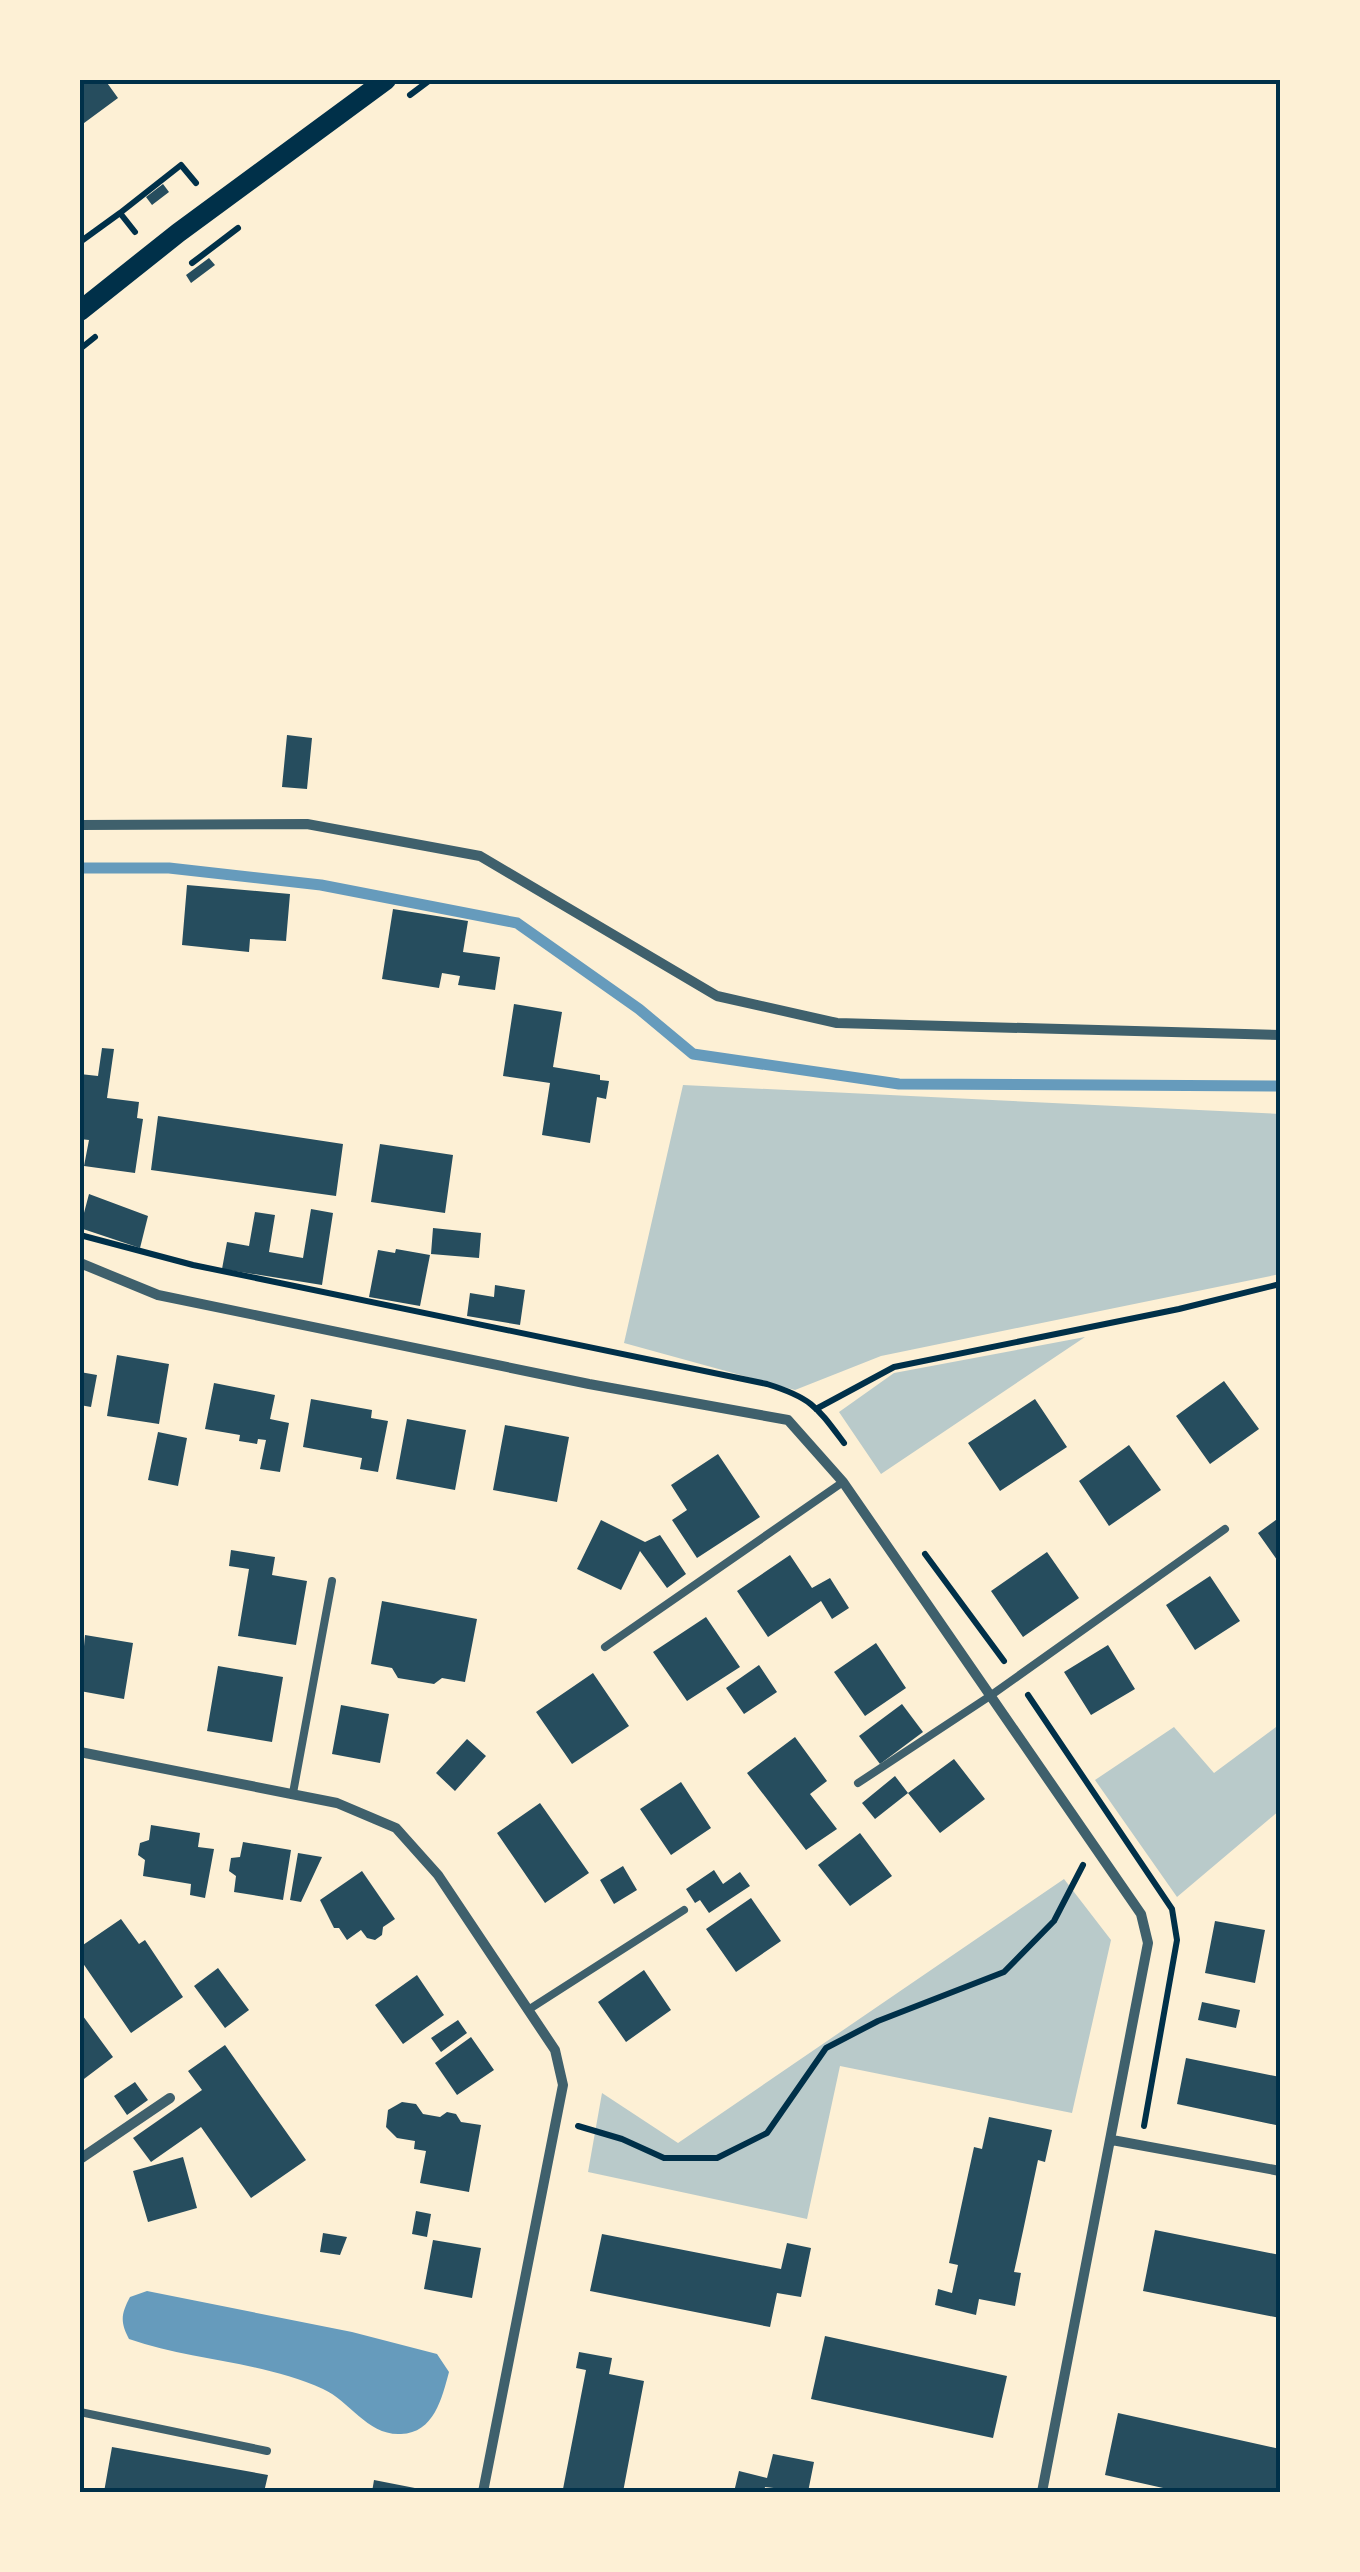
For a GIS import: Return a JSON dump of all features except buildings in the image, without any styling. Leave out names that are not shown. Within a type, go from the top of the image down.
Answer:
[{"type":"main road","points":[[80,312],[178,233],[386,80]]},
{"type":"street","points":[[80,826],[307,824],[480,856],[717,996],[836,1023],[1280,1035]]},
{"type":"street","points":[[80,1264],[158,1295],[589,1384],[788,1420],[843,1482],[1141,1914],[1148,1943],[1042,2492]]},
{"type":"street","points":[[80,1752],[337,1802],[396,1828],[438,1875],[555,2050],[563,2085],[483,2492]]},
{"type":"street","points":[[80,2159],[170,2098]]},
{"type":"street","points":[[1112,2140],[1280,2171]]},
{"type":"lane","points":[[604,1647],[843,1482]]},
{"type":"lane","points":[[858,1783],[990,1696],[1225,1529]]},
{"type":"lane","points":[[293,1793],[332,1580]]},
{"type":"lane","points":[[528,2010],[684,1910]]},
{"type":"lane","points":[[80,2412],[267,2451]]},
{"type":"path","points":[[80,242],[181,165],[196,183]]},
{"type":"path","points":[[120,212],[134,231]]},
{"type":"path","points":[[788,1420],[832,1402],[894,1366],[1179,1310],[1280,1284]]},
{"type":"path","points":[[556,2120],[622,2139],[664,2158],[717,2158],[767,2133],[826,2048],[878,2022],[1004,1972],[1054,1920],[1108,1815]]},
{"type":"shaded area","points":[[683,1085],[1280,1114],[1280,1274],[881,1356],[795,1390],[624,1343]]},
{"type":"shaded area","points":[[1085,1337],[881,1474],[839,1412],[894,1373]]},
{"type":"shaded area","points":[[1280,1724],[1280,1810],[1177,1897],[1095,1780],[1174,1727],[1214,1773]]},
{"type":"shaded area","points":[[1064,1879],[1111,1940],[1072,2113],[840,2066],[807,2219],[588,2172],[602,2093],[678,2143]]},
{"type":"water","points":[[147,2291],[352,2332],[437,2354],[449,2372],[443,2393],[435,2412],[421,2428],[401,2434],[379,2430],[333,2394],[299,2380],[129,2339],[123,2323],[125,2308],[130,2297]]},
{"type":"waterway","points":[[80,868],[169,868],[321,885],[517,923],[639,1009],[693,1054],[899,1084],[1280,1086]]}]
